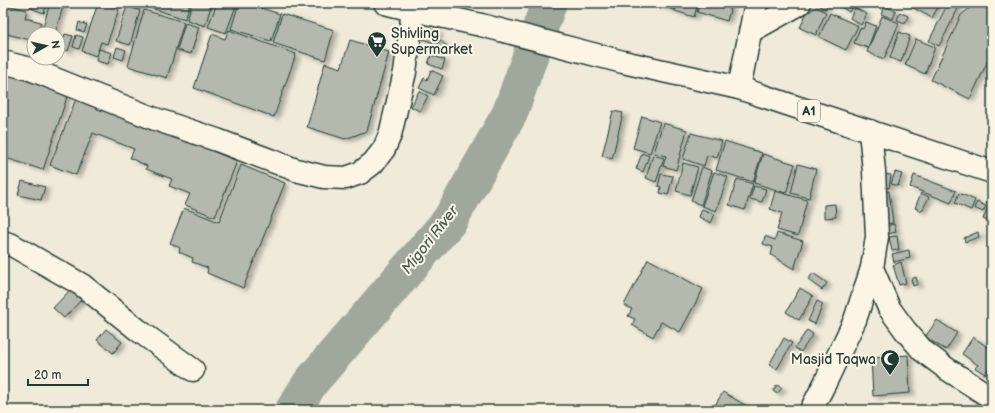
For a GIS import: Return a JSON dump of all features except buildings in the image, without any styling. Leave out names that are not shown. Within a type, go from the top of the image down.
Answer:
[{"type":"main road","name":"A1","points":[[385,3],[415,7],[623,62],[739,88],[992,172]]},
{"type":"main road","points":[[739,88],[756,3]]},
{"type":"main road","points":[[751,31],[800,3]]},
{"type":"main road","points":[[3,62],[30,69],[155,119],[218,140],[296,170],[324,177],[346,178],[360,173],[373,163],[384,149],[390,135],[405,72],[415,7]]},
{"type":"main road","points":[[811,410],[855,320],[872,268],[877,237],[874,171],[870,131]]},
{"type":"main road","points":[[3,242],[12,244],[82,285],[138,330],[193,370]]},
{"type":"main road","points":[[872,268],[889,308],[923,351],[947,369],[992,398]]},
{"type":"waterway","name":"Migori River","points":[[293,410],[311,382],[450,220],[510,113],[549,3]]},
{"type":"place","name":"Shivling Supermarket","points":[[377,58]]},
{"type":"place","name":"Masjid Taqwa","points":[[890,376]]}]
